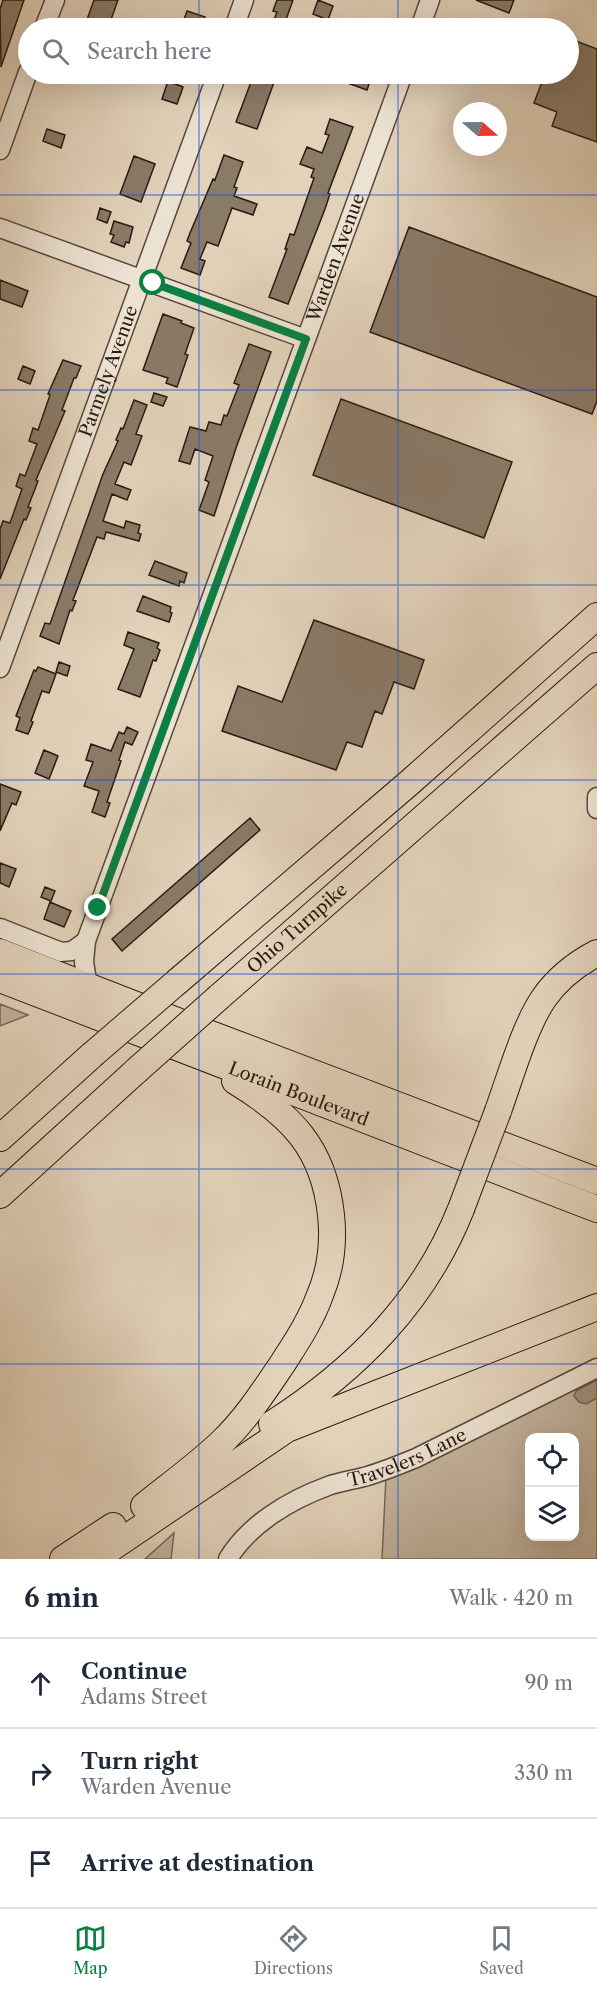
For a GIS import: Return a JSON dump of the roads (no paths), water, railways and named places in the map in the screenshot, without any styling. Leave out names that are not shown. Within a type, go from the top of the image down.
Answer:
[{"type":"highway","name":"Ohio Turnpike","points":[[0,1138],[92,1054],[409,783],[597,616]]},
{"type":"highway","name":"Ohio Turnpike","points":[[0,1194],[219,997],[597,666]]},
{"type":"highway","name":"Lorain Boulevard","points":[[0,952],[500,1145],[597,1180]]},
{"type":"highway","points":[[503,1112],[524,1040],[543,999],[571,969],[597,953]]},
{"type":"highway","points":[[287,1429],[294,1419],[352,1376],[400,1327],[437,1274],[454,1245],[503,1112],[547,1015],[570,986],[597,965]]},
{"type":"highway","name":"Lorain Boulevard","points":[[0,979],[597,1209]]},
{"type":"highway","points":[[144,1506],[222,1442],[262,1395],[299,1337],[321,1294],[331,1260],[332,1229],[329,1197],[321,1167],[312,1149],[290,1121],[230,1078],[149,1037]]},
{"type":"highway","points":[[0,1120],[92,1054]]},
{"type":"highway","points":[[500,1145],[597,1170]]},
{"type":"highway","points":[[63,1559],[298,1407],[334,1381],[363,1355],[390,1325],[429,1272],[465,1210]]},
{"type":"highway","points":[[96,1559],[287,1429],[597,1307]]},
{"type":"street","points":[[48,18],[55,0]]},
{"type":"street","points":[[238,18],[244,0]]},
{"type":"street","points":[[424,18],[430,0]]},
{"type":"street","points":[[0,150],[24,84]]},
{"type":"street","name":"Parmely Avenue","points":[[0,668],[213,84]]},
{"type":"street","name":"Warden Avenue","points":[[88,987],[84,962],[86,941],[399,84]]},
{"type":"street","points":[[0,228],[306,339]]},
{"type":"street","points":[[597,797],[597,809]]},
{"type":"street","points":[[0,928],[61,952],[72,951],[86,941]]},
{"type":"street","name":"Travelers Lane","points":[[228,1559],[244,1536],[268,1517],[293,1502],[328,1486],[385,1470],[416,1458],[597,1368]]}]
